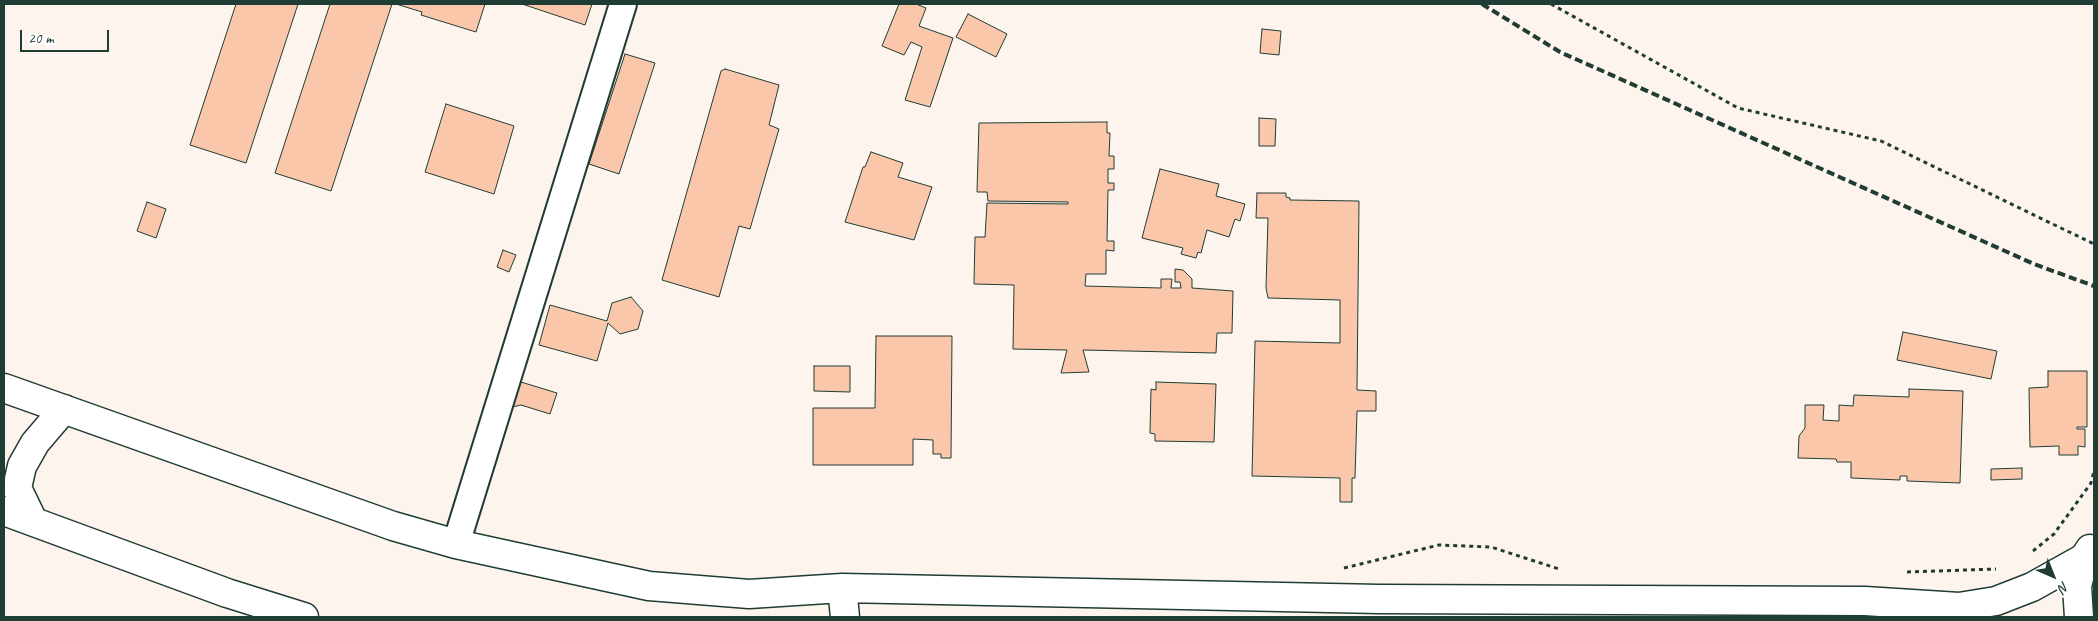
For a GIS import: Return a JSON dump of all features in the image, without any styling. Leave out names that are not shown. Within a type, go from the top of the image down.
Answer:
[{"type":"main road","points":[[4,388],[385,523],[456,544],[649,586],[748,594],[842,588],[1379,599],[1865,601],[1959,607],[1996,601],[2032,587],[2089,551]]},
{"type":"main road","points":[[34,521],[17,488],[22,466],[35,443],[64,409]]},
{"type":"main road","points":[[4,511],[227,594],[304,617]]},
{"type":"main road","points":[[2080,617],[2077,586],[2089,551]]},
{"type":"main road","points":[[842,588],[845,617]]},
{"type":"main road","points":[[227,594],[252,617]]},
{"type":"street","points":[[456,544],[624,4]]},
{"type":"path","points":[[1550,4],[1738,108],[1881,142],[2094,244]]},
{"type":"path","points":[[2026,557],[2054,534],[2091,483],[2094,471]]},
{"type":"path","points":[[1335,571],[1352,564],[1439,545],[1491,547],[1560,569]]},
{"type":"path","points":[[1904,573],[2003,568]]},
{"type":"building","points":[[236,4],[298,4],[246,163],[190,145]]},
{"type":"building","points":[[330,4],[392,4],[331,191],[275,173]]},
{"type":"building","points":[[396,4],[485,4],[476,32],[421,15],[422,12]]},
{"type":"building","points":[[522,4],[592,4],[585,25]]},
{"type":"building","points":[[899,4],[916,4],[926,8],[919,26],[953,38],[930,107],[905,100],[922,47],[911,42],[904,55],[882,46]]},
{"type":"building","points":[[968,14],[1007,34],[996,57],[956,37]]},
{"type":"building","points":[[1262,29],[1281,31],[1279,55],[1260,53]]},
{"type":"building","points":[[625,54],[655,63],[619,174],[589,164]]},
{"type":"building","points":[[725,69],[779,85],[769,125],[779,129],[750,229],[739,226],[719,297],[662,280],[721,71]]},
{"type":"building","points":[[446,104],[514,126],[494,194],[425,172]]},
{"type":"building","points":[[1259,118],[1276,119],[1275,146],[1259,146]]},
{"type":"building","points":[[1107,122],[1107,133],[1110,133],[1109,156],[1114,156],[1114,169],[1108,169],[1108,183],[1114,183],[1114,190],[1108,190],[1107,241],[1114,241],[1114,251],[1106,250],[1106,274],[1086,274],[1085,286],[1161,288],[1161,279],[1172,279],[1171,288],[1181,288],[1180,282],[1175,282],[1175,269],[1183,270],[1192,279],[1192,288],[1233,291],[1232,333],[1217,333],[1216,353],[1083,350],[1089,372],[1061,373],[1067,350],[1013,349],[1014,285],[974,284],[975,237],[985,237],[987,203],[1068,204],[1068,202],[988,201],[987,192],[977,192],[979,123]]},
{"type":"building","points":[[871,152],[903,163],[898,177],[932,187],[914,240],[845,222],[863,167],[865,167]]},
{"type":"building","points":[[1160,169],[1219,184],[1216,196],[1245,204],[1240,221],[1235,219],[1229,237],[1207,230],[1201,253],[1198,252],[1196,258],[1181,254],[1183,248],[1142,238]]},
{"type":"building","points":[[1257,193],[1286,193],[1286,197],[1290,198],[1290,200],[1359,201],[1357,390],[1376,391],[1376,411],[1357,411],[1355,478],[1352,478],[1352,502],[1340,502],[1340,478],[1252,476],[1255,341],[1340,343],[1340,300],[1268,298],[1266,288],[1268,218],[1256,218]]},
{"type":"building","points":[[147,202],[166,209],[156,238],[137,231]]},
{"type":"building","points":[[503,250],[516,255],[509,272],[497,267]]},
{"type":"building","points":[[631,297],[643,311],[638,329],[620,334],[608,323],[597,361],[539,345],[550,305],[607,321],[612,303]]},
{"type":"building","points":[[1903,332],[1997,351],[1991,379],[1897,360]]},
{"type":"building","points":[[876,336],[952,336],[951,458],[941,458],[941,454],[933,454],[933,440],[913,439],[913,465],[813,465],[813,408],[875,408]]},
{"type":"building","points":[[814,366],[850,366],[850,392],[814,391]]},
{"type":"building","points":[[2048,371],[2087,371],[2087,427],[2077,427],[2077,429],[2085,429],[2085,447],[2078,446],[2078,455],[2059,455],[2059,446],[2030,447],[2029,388],[2048,387]]},
{"type":"building","points":[[521,382],[557,393],[550,414],[521,405],[512,407]]},
{"type":"building","points":[[1156,382],[1216,384],[1214,442],[1155,441],[1155,434],[1150,433],[1151,389],[1156,390]]},
{"type":"building","points":[[1909,389],[1963,391],[1960,483],[1907,481],[1907,476],[1900,476],[1900,480],[1851,478],[1851,462],[1837,462],[1836,459],[1798,458],[1799,436],[1805,428],[1805,405],[1824,405],[1823,420],[1839,421],[1839,405],[1853,406],[1854,395],[1909,397]]},
{"type":"building","points":[[2022,468],[2022,479],[1991,480],[1991,469]]},
{"type":"railway","points":[[1482,4],[1560,52],[2034,264],[2094,286]]}]
